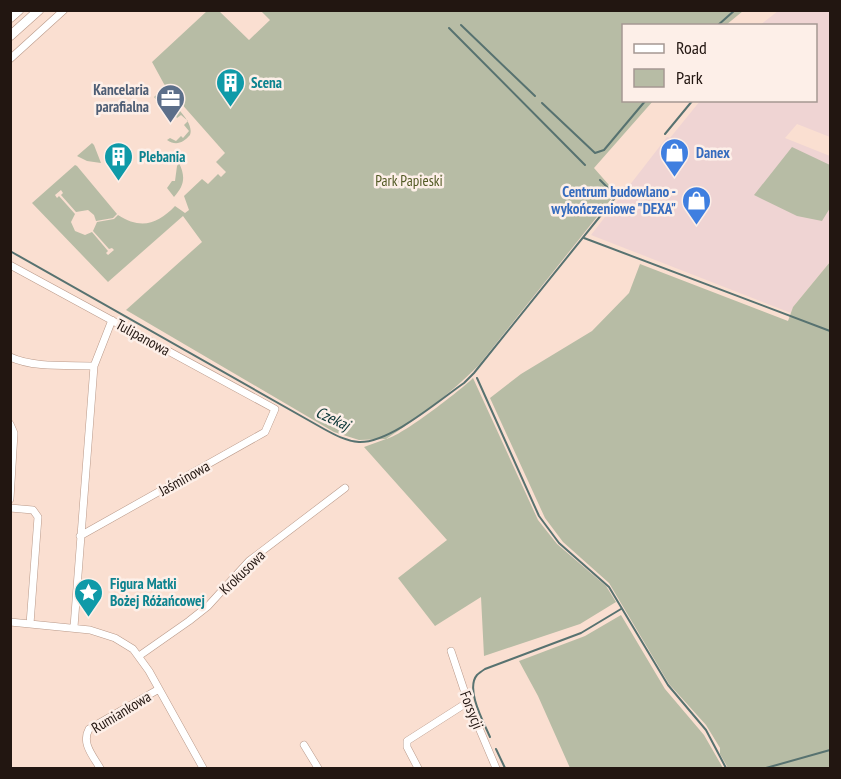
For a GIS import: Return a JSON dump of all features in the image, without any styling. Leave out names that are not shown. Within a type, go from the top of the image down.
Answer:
[{"type":"main road","points":[[10,18],[19,10]]},
{"type":"main road","points":[[10,36],[39,10]]},
{"type":"street","points":[[10,59],[64,10]]},
{"type":"street","name":"Tulipanowa","points":[[10,265],[276,409]]},
{"type":"street","points":[[74,627],[94,366],[112,320]]},
{"type":"street","points":[[10,357],[32,363],[94,366]]},
{"type":"street","name":"Jaśminowa","points":[[80,536],[265,432],[276,409]]},
{"type":"street","points":[[10,424],[14,433],[10,499]]},
{"type":"street","name":"Krokusowa","points":[[139,656],[189,621],[213,600],[249,561],[345,488]]},
{"type":"street","points":[[10,508],[33,510],[38,517],[30,624]]},
{"type":"street","points":[[10,622],[74,627],[99,632],[124,643],[139,656],[203,768]]},
{"type":"street","name":"Forsycji","points":[[451,651],[468,702],[496,768]]},
{"type":"street","name":"Rumiankowa","points":[[100,768],[86,743],[89,729],[159,688]]},
{"type":"street","points":[[418,768],[407,747],[407,741],[468,702]]},
{"type":"street","points":[[304,745],[318,768]]},
{"type":"shaded area","points":[[778,11],[830,11],[830,137],[797,124],[785,138],[830,156],[830,262],[793,307],[791,313],[591,235],[667,137],[670,138],[699,102],[817,102],[817,24],[761,24]]},
{"type":"green space","name":"Park Papieski","points":[[207,11],[219,11],[249,40],[270,20],[261,11],[743,11],[727,24],[622,24],[622,102],[652,102],[594,168],[616,193],[478,366],[434,405],[386,439],[359,440],[334,432],[126,310],[202,242],[183,216],[108,282],[32,203],[75,165],[77,166],[117,214],[113,218],[96,221],[94,215],[88,210],[76,212],[61,195],[63,193],[61,190],[55,195],[57,198],[59,196],[75,214],[71,222],[75,231],[85,235],[92,232],[108,251],[106,253],[108,255],[114,250],[109,249],[93,231],[97,222],[114,219],[118,215],[126,220],[149,223],[156,221],[175,206],[185,213],[189,210],[184,196],[202,179],[208,184],[218,174],[221,177],[226,172],[216,162],[225,153],[164,84],[152,62]]},
{"type":"green space","points":[[161,91],[187,120],[181,115],[171,118],[154,97]]},
{"type":"green space","points":[[188,121],[191,130],[187,138],[176,143],[167,140],[170,138],[176,141],[181,136],[183,138],[189,131],[184,125]]},
{"type":"green space","points":[[92,143],[101,163],[87,161],[77,156]]},
{"type":"green space","points":[[792,147],[830,165],[830,208],[822,221],[797,216],[754,195]]},
{"type":"green space","points":[[179,163],[183,181],[174,197],[167,188],[172,181],[175,181]]},
{"type":"green space","points":[[830,262],[830,768],[728,768],[720,754],[720,748],[706,725],[669,684],[609,583],[563,542],[545,518],[490,398],[521,374],[592,331],[629,293],[640,264],[788,321],[793,307]]},
{"type":"green space","points":[[473,378],[538,520],[557,544],[606,586],[616,602],[580,624],[484,656],[481,597],[435,626],[398,578],[447,540],[364,447],[393,436],[417,422]]},
{"type":"green space","points":[[621,615],[665,689],[704,735],[723,768],[570,768],[538,696],[519,661],[585,636]]},
{"type":"waterway","points":[[719,24],[735,10]]},
{"type":"waterway","points":[[461,25],[535,96]]},
{"type":"waterway","points":[[449,28],[585,165]]},
{"type":"waterway","points":[[542,103],[595,153],[604,150],[644,102]]},
{"type":"waterway","name":"Czekaj","points":[[665,134],[691,102]]},
{"type":"waterway","points":[[600,180],[616,196]]},
{"type":"waterway","name":"Czekaj","points":[[10,251],[324,429],[345,439],[359,442],[385,436],[399,429],[464,383],[618,194]]},
{"type":"waterway","points":[[584,238],[830,331]]},
{"type":"waterway","points":[[477,378],[539,516],[559,543],[609,587],[668,685],[706,730],[726,768]]},
{"type":"waterway","points":[[490,737],[474,697],[474,681],[477,675],[485,669],[581,633],[621,609]]},
{"type":"waterway","points":[[496,749],[505,768]]},
{"type":"waterway","points":[[766,768],[830,750]]},
{"type":"place","name":"Scena","points":[[230,108]]},
{"type":"place","name":"Kancelaria parafialna","points":[[170,124]]},
{"type":"place","name":"Danex","points":[[675,178]]},
{"type":"place","name":"Plebania","points":[[118,182]]},
{"type":"place","name":"Centrum budowlano - wykończeniowe \"DEXA\"","points":[[697,226]]},
{"type":"place","name":"Figura Matki Bożej Różańcowej","points":[[89,618]]}]
